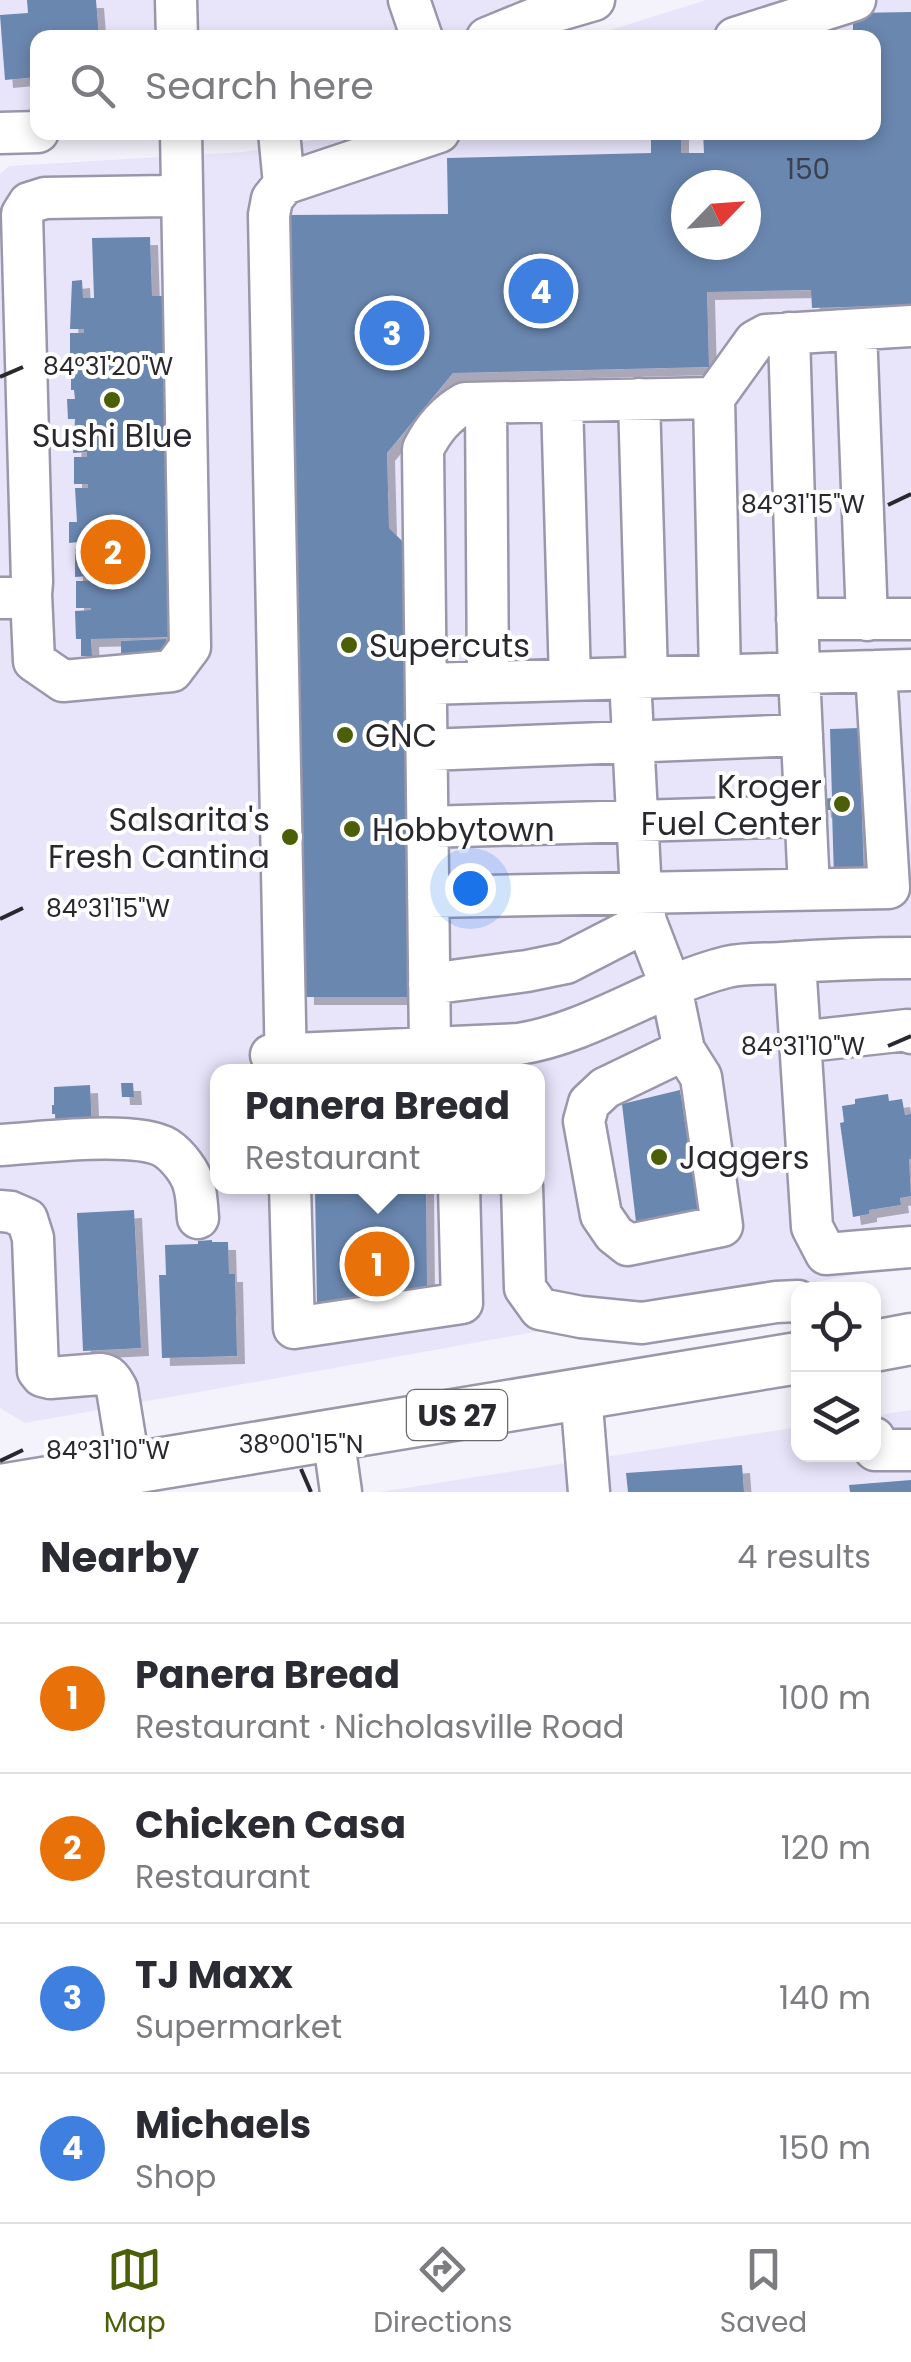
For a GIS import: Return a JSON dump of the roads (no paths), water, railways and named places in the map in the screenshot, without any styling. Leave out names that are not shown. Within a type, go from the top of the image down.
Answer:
[{"type":"main road","points":[[881,1345],[911,1339]]},
{"type":"main road","name":"US 27","points":[[0,1490],[104,1479],[333,1435],[791,1359]]},
{"type":"street","points":[[176,0],[177,30]]},
{"type":"street","points":[[409,0],[419,30]]},
{"type":"street","points":[[549,26],[594,0]]},
{"type":"street","points":[[760,30],[855,0]]},
{"type":"street","points":[[0,132],[30,132]]},
{"type":"street","points":[[181,140],[182,186],[190,647],[172,672],[63,681],[34,661],[16,596],[13,349],[22,214],[29,204],[45,198],[167,196],[182,186]]},
{"type":"street","points":[[280,140],[284,184]]},
{"type":"street","points":[[415,140],[284,184],[272,199],[281,1060],[519,1058],[544,1040],[730,966],[911,958]]},
{"type":"street","points":[[720,676],[714,398],[755,341],[766,335],[911,326]]},
{"type":"street","points":[[856,330],[867,620]]},
{"type":"street","points":[[789,334],[809,889]]},
{"type":"street","points":[[447,1056],[429,984],[423,448],[432,431],[465,403],[714,398]]},
{"type":"street","points":[[639,399],[638,678],[633,742],[643,907],[671,987],[684,1050],[701,1077],[722,1226],[628,1245],[614,1234],[601,1215],[584,1121],[589,1103],[605,1088],[684,1050]]},
{"type":"street","points":[[562,401],[570,680]]},
{"type":"street","points":[[486,402],[488,682]]},
{"type":"street","points":[[797,620],[911,620]]},
{"type":"street","points":[[426,684],[894,670],[889,888],[809,889],[643,907],[428,897]]},
{"type":"street","points":[[426,750],[802,735]]},
{"type":"street","points":[[428,826],[806,816]]},
{"type":"street","points":[[429,984],[566,963],[643,907]]},
{"type":"street","points":[[794,962],[812,1227],[826,1254],[911,1247]]},
{"type":"street","points":[[799,1042],[908,1030],[911,1033]]},
{"type":"street","points":[[0,1145],[146,1140],[167,1149],[183,1164],[194,1184],[198,1218]]},
{"type":"street","points":[[290,1194],[294,1328],[462,1303],[459,1194]]},
{"type":"street","points":[[522,1194],[525,1288],[540,1309],[642,1323],[791,1301]]},
{"type":"street","points":[[0,1211],[26,1220],[34,1238],[38,1372],[50,1378],[107,1375],[117,1389],[104,1479]]},
{"type":"street","points":[[581,1394],[589,1492]]},
{"type":"street","points":[[333,1435],[340,1492]]},
{"type":"street","points":[[881,1450],[911,1450]]},
{"type":"place","name":"Michaels","points":[[541,291]]},
{"type":"place","name":"TJ Maxx","points":[[392,333]]},
{"type":"place","name":"Sushi Blue","points":[[112,400]]},
{"type":"place","name":"Chicken Casa","points":[[113,552]]},
{"type":"place","name":"Supercuts","points":[[349,645]]},
{"type":"place","name":"GNC","points":[[345,735]]},
{"type":"place","name":"Kroger Fuel Center","points":[[842,804]]},
{"type":"place","name":"Hobbytown","points":[[352,829]]},
{"type":"place","name":"Salsarita's Fresh Cantina","points":[[290,837]]},
{"type":"place","name":"Jaggers","points":[[659,1157]]},
{"type":"place","name":"Panera Bread","points":[[377,1264]]}]
